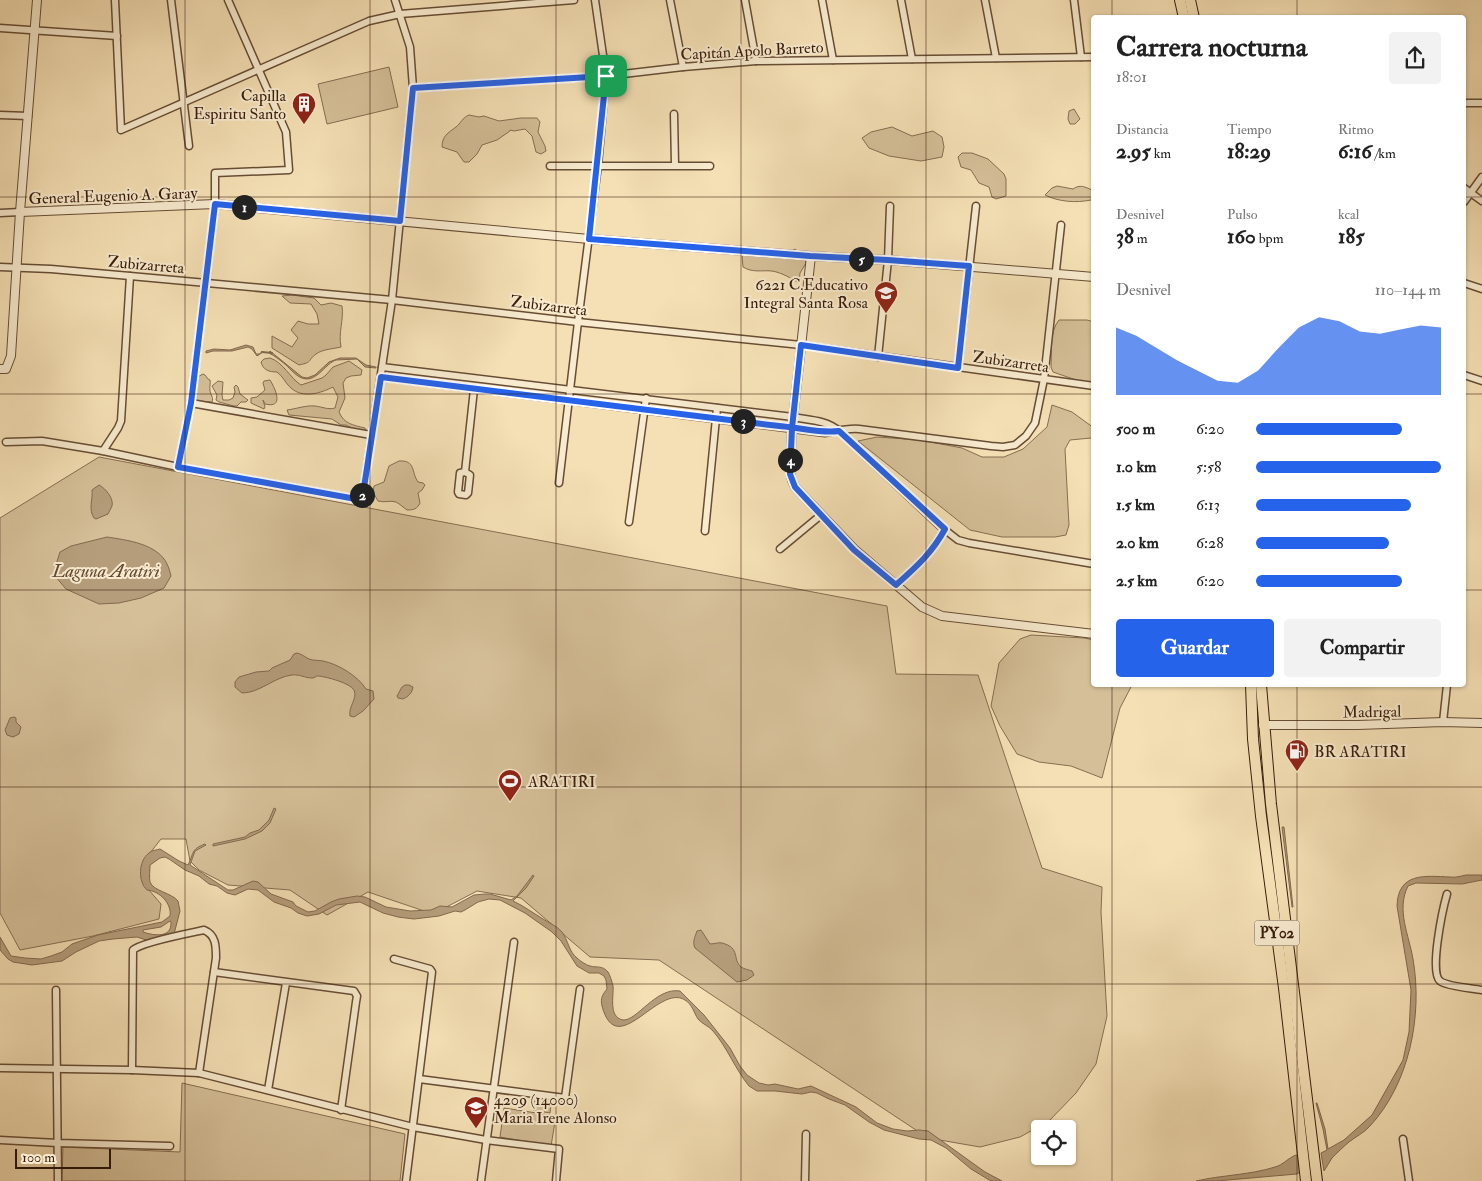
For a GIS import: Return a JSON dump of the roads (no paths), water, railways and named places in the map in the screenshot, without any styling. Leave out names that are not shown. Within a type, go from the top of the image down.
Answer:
[{"type":"highway","points":[[1180,0],[1183,15]]},
{"type":"highway","points":[[1190,0],[1193,15]]},
{"type":"highway","name":"PY02","points":[[1251,687],[1261,816],[1287,1007],[1306,1181]]},
{"type":"highway","name":"PY02","points":[[1261,687],[1271,804],[1317,1181]]},
{"type":"street","points":[[0,369],[6,368],[11,356],[20,212],[37,0]]},
{"type":"street","points":[[115,0],[121,130],[368,21],[400,14],[574,0]]},
{"type":"street","points":[[171,0],[189,146]]},
{"type":"street","points":[[178,467],[191,403],[215,204],[216,173],[289,170],[286,132],[228,0]]},
{"type":"street","points":[[6,442],[42,440],[356,499],[363,494],[392,300],[413,88],[410,47],[395,0]]},
{"type":"street","points":[[473,0],[477,8]]},
{"type":"street","points":[[559,484],[598,165],[606,76],[595,0]]},
{"type":"street","points":[[670,0],[683,67]]},
{"type":"street","points":[[745,0],[756,61]]},
{"type":"street","points":[[822,0],[833,60]]},
{"type":"street","points":[[901,0],[912,59]]},
{"type":"street","points":[[986,0],[996,58]]},
{"type":"street","points":[[1074,0],[1081,57]]},
{"type":"street","points":[[0,28],[117,36]]},
{"type":"street","name":"Capitán Apolo Barreto","points":[[413,88],[606,76],[756,61],[1091,57]]},
{"type":"street","points":[[1466,103],[1482,103]]},
{"type":"street","points":[[1474,103],[1482,108]]},
{"type":"street","points":[[674,114],[675,165]]},
{"type":"street","points":[[0,115],[28,116]]},
{"type":"street","points":[[550,166],[710,166]]},
{"type":"street","points":[[1466,199],[1482,177]]},
{"type":"street","points":[[1466,189],[1482,201]]},
{"type":"street","name":"General Eugenio A. Garay","points":[[0,213],[215,204],[589,239],[969,266],[1091,277]]},
{"type":"street","points":[[878,357],[888,260],[890,206]]},
{"type":"street","points":[[958,368],[976,206]]},
{"type":"street","points":[[381,377],[825,433],[843,429],[859,429],[991,446],[1015,445],[1026,436],[1035,423],[1044,379],[1061,225]]},
{"type":"street","points":[[810,256],[792,428],[790,474],[795,487],[854,550],[922,607],[942,616],[1091,634]]},
{"type":"street","name":"Zubizarreta","points":[[0,267],[130,276],[392,300],[578,322],[801,345],[1091,386]]},
{"type":"street","points":[[103,451],[118,428],[120,420],[130,276]]},
{"type":"street","points":[[1466,284],[1482,289]]},
{"type":"street","points":[[382,367],[646,398],[793,417],[827,424],[834,426],[958,540],[969,544],[1091,564]]},
{"type":"street","points":[[1466,376],[1482,381]]},
{"type":"street","points":[[465,472],[474,388]]},
{"type":"street","points":[[629,522],[646,398]]},
{"type":"street","points":[[191,403],[371,435]]},
{"type":"street","points":[[705,531],[717,408]]},
{"type":"street","points":[[780,549],[821,515]]},
{"type":"street","points":[[896,585],[936,545],[945,529]]},
{"type":"street","points":[[1443,722],[1447,687]]},
{"type":"street","name":"Madrigal","points":[[1263,725],[1482,723]]},
{"type":"street","points":[[1447,894],[1442,912],[1435,965],[1436,975],[1440,981],[1447,984],[1482,990]]},
{"type":"street","points":[[132,1070],[132,952],[134,948],[204,930],[210,932],[214,937],[216,958],[199,1073]]},
{"type":"street","points":[[481,1181],[514,942]]},
{"type":"street","points":[[394,959],[430,969],[432,972],[406,1181]]},
{"type":"street","points":[[214,972],[354,991],[357,996],[341,1110]]},
{"type":"street","points":[[268,1090],[286,983]]},
{"type":"street","points":[[419,1078],[566,1098],[580,989]]},
{"type":"street","points":[[56,990],[58,1181]]},
{"type":"street","points":[[0,1068],[199,1073],[414,1127],[486,1140],[559,1149],[556,1181]]},
{"type":"street","points":[[805,1181],[806,1134]]},
{"type":"street","points":[[1403,1139],[1409,1181]]},
{"type":"street","points":[[0,1140],[170,1146]]},
{"type":"water","points":[[246,345],[253,347],[256,354],[260,354],[257,356],[248,347],[232,351],[206,353],[206,351],[214,349],[230,350]]},
{"type":"water","points":[[270,351],[302,377],[307,378],[315,375],[329,362],[340,358],[356,358],[366,365],[376,368],[365,367],[357,359],[336,360],[312,378],[304,379],[296,375],[269,353]]},
{"type":"water","points":[[99,485],[104,488],[112,500],[112,506],[108,514],[96,519],[91,511],[92,490]]},
{"type":"water","name":"Laguna Aratiri","points":[[107,537],[141,544],[163,557],[171,576],[164,588],[141,598],[119,603],[99,604],[66,589],[55,576],[54,571],[60,552],[71,546]]},
{"type":"water","points":[[297,653],[311,660],[323,661],[347,671],[366,689],[373,691],[374,699],[363,711],[354,717],[350,716],[350,709],[355,696],[352,687],[327,678],[319,676],[309,678],[297,675],[285,676],[255,690],[242,693],[235,687],[235,682],[239,677],[256,672],[269,671],[290,660]]},
{"type":"water","points":[[405,685],[413,687],[411,693],[403,699],[398,698],[397,696]]},
{"type":"water","points":[[14,717],[21,727],[19,734],[13,737],[7,735],[5,730],[10,718]]},
{"type":"water","points":[[274,808],[276,809],[270,823],[262,831],[245,839],[213,846],[213,844],[245,837],[259,830],[269,820]]},
{"type":"water","points":[[1282,827],[1284,827],[1293,907],[1292,907]]},
{"type":"water","points":[[205,844],[195,851],[190,865],[228,890],[233,890],[253,881],[258,882],[271,894],[293,902],[296,906],[308,912],[315,911],[339,899],[357,896],[365,897],[386,907],[410,911],[431,910],[440,906],[452,907],[474,895],[490,894],[511,900],[517,896],[533,875],[526,888],[513,901],[560,930],[572,953],[580,960],[593,967],[604,968],[608,972],[613,986],[614,1011],[618,1018],[628,1019],[663,994],[671,991],[680,991],[704,1015],[730,1048],[747,1075],[759,1083],[798,1089],[811,1086],[856,1107],[877,1123],[893,1129],[928,1131],[985,1172],[1002,1181],[991,1181],[971,1169],[946,1148],[931,1140],[919,1139],[884,1130],[845,1105],[817,1093],[757,1091],[749,1086],[718,1037],[698,1019],[691,1006],[685,1000],[674,998],[663,1002],[628,1024],[618,1026],[609,1021],[601,1001],[607,989],[604,976],[599,973],[589,973],[577,966],[561,941],[552,932],[525,913],[500,900],[489,899],[478,902],[461,912],[455,911],[439,916],[414,919],[383,913],[360,902],[336,905],[319,914],[307,916],[274,902],[258,890],[248,889],[235,895],[227,893],[165,857],[150,865],[150,882],[155,888],[178,901],[180,911],[174,934],[149,941],[137,937],[99,941],[62,961],[32,965],[13,962],[0,950],[0,937],[11,956],[41,959],[62,952],[72,944],[98,935],[162,922],[170,916],[169,907],[161,896],[147,890],[142,882],[141,866],[145,857],[150,852],[160,849],[188,865],[194,852],[197,848]],"holes":[[[171,922],[171,927],[166,933],[157,935],[143,932],[143,930],[161,927]]]},
{"type":"water","points":[[1482,875],[1482,880],[1462,884],[1416,883],[1408,886],[1403,904],[1403,913],[1416,981],[1414,1026],[1410,1048],[1395,1090],[1383,1109],[1368,1128],[1332,1158],[1324,1171],[1321,1153],[1327,1150],[1316,1103],[1325,1129],[1328,1149],[1344,1140],[1372,1115],[1403,1060],[1409,1032],[1411,990],[1397,906],[1402,887],[1414,878]]},
{"type":"water","points":[[701,930],[710,944],[721,943],[732,948],[738,964],[742,968],[752,971],[754,975],[747,980],[737,982],[695,948],[697,931]]},
{"type":"water","points":[[1296,1155],[1299,1157],[1300,1172],[1297,1174],[1196,1181],[1265,1170],[1278,1166]]},
{"type":"waterway","points":[[262,352],[272,353]]},
{"type":"place","name":"Capilla Espiritu Santo","points":[[304,125]]},
{"type":"place","name":"6221 C.Educativo Integral Santa Rosa","points":[[886,314]]},
{"type":"place","name":"BR ARATIRI","points":[[1297,772]]},
{"type":"place","name":"ARATIRI","points":[[510,802]]},
{"type":"place","name":"4209 (14000) Maria Irene Alonso","points":[[476,1129]]}]
